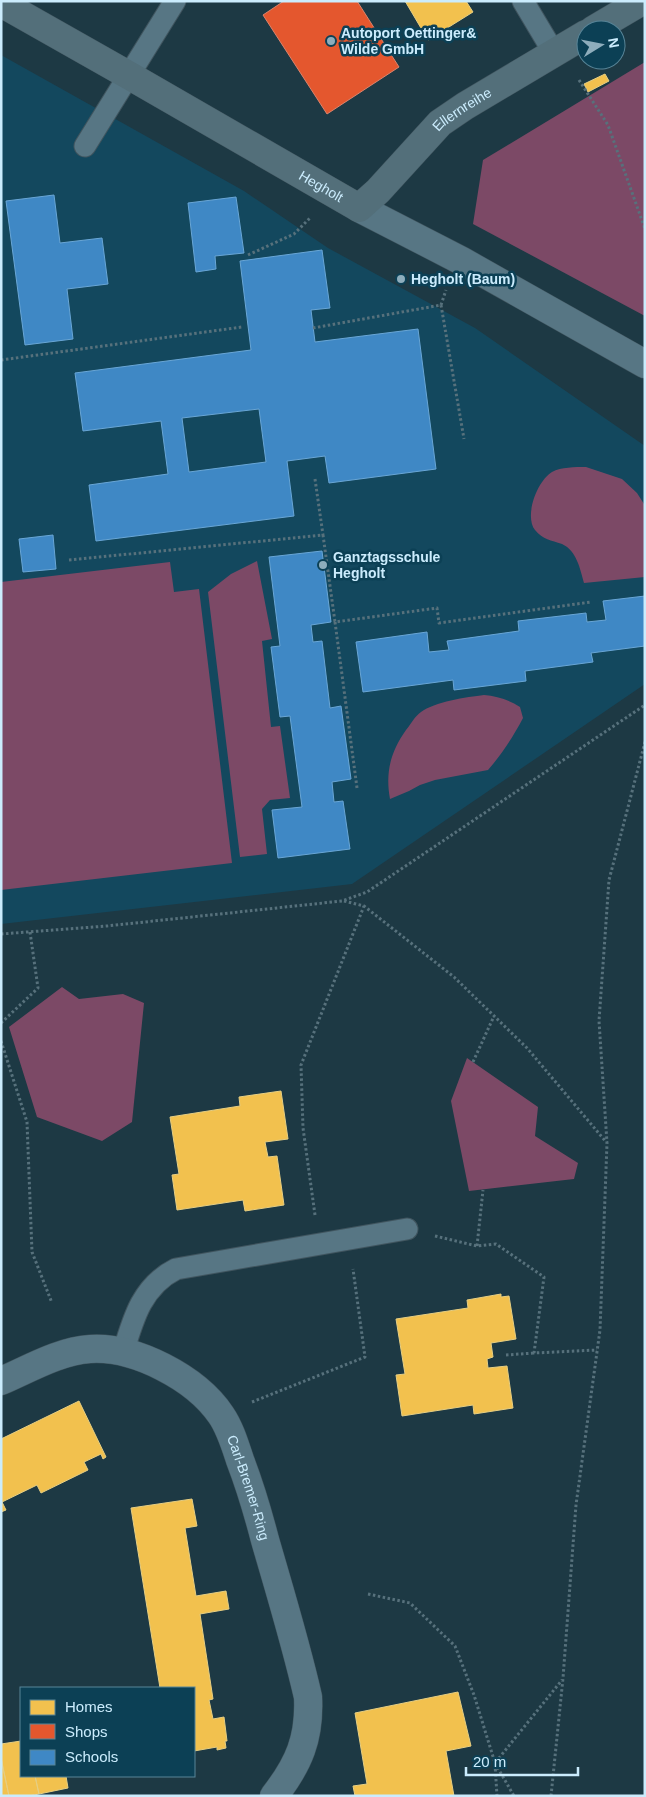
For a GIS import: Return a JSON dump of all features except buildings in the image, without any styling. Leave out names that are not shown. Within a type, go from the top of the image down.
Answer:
[{"type":"street","points":[[610,20],[642,1]]},
{"type":"street","name":"Hegholt","points":[[1,3],[359,208],[462,262],[645,364]]},
{"type":"street","name":"Ellernreihe","points":[[359,208],[378,191],[440,123],[576,40]]},
{"type":"street","name":"Carl-Bremer-Ring","points":[[1,1382],[47,1360],[76,1351],[90,1349],[122,1353],[160,1366],[179,1376],[213,1404],[222,1416],[233,1438],[255,1503],[308,1697],[307,1733],[302,1750],[294,1768],[274,1796]]},
{"type":"lane","points":[[85,146],[175,1]]},
{"type":"lane","points":[[523,1],[554,53]]},
{"type":"lane","points":[[122,1353],[131,1327],[148,1290],[165,1275],[176,1269],[408,1229]]},
{"type":"path","points":[[579,80],[608,125],[645,229]]},
{"type":"path","points":[[248,256],[294,234],[310,218]]},
{"type":"path","points":[[444,294],[441,305],[464,439]]},
{"type":"path","points":[[313,328],[441,305]]},
{"type":"path","points":[[1,360],[242,327]]},
{"type":"path","points":[[315,479],[357,788]]},
{"type":"path","points":[[69,560],[323,535]]},
{"type":"path","points":[[335,622],[437,608],[439,623],[591,602]]},
{"type":"path","points":[[1,934],[107,926],[342,901],[367,892],[645,705]]},
{"type":"path","points":[[551,1796],[563,1678],[576,1505],[600,1330],[607,1144],[599,1021],[609,880],[645,742]]},
{"type":"path","points":[[342,901],[364,906],[454,977],[527,1048],[607,1144]]},
{"type":"path","points":[[319,1244],[303,1128],[301,1066],[364,906]]},
{"type":"path","points":[[1,1023],[38,988],[30,932]]},
{"type":"path","points":[[472,1062],[494,1016]]},
{"type":"path","points":[[1,1041],[27,1122],[32,1252],[52,1303]]},
{"type":"path","points":[[477,1246],[483,1190]]},
{"type":"path","points":[[408,1229],[477,1246],[496,1244],[544,1277],[534,1353]]},
{"type":"path","points":[[222,1416],[246,1404],[366,1357],[349,1240]]},
{"type":"path","points":[[506,1355],[597,1350]]},
{"type":"path","points":[[368,1594],[410,1603],[455,1646],[474,1695],[495,1763],[514,1796]]},
{"type":"path","points":[[497,1796],[495,1763],[563,1678]]},
{"type":"shaded area","name":"Ganztagsschule Hegholt","points":[[1,55],[244,191],[328,248],[475,328],[645,446],[645,684],[352,884],[1,924]]},
{"type":"shaded area","points":[[645,62],[645,316],[473,224],[483,160]]},
{"type":"shaded area","points":[[586,467],[622,479],[637,493],[644,504],[645,577],[584,583],[577,561],[571,551],[562,544],[544,538],[535,530],[532,524],[532,508],[541,483],[552,472],[560,469]]},
{"type":"shaded area","points":[[257,561],[272,639],[262,641],[271,727],[280,726],[290,798],[270,800],[262,809],[267,854],[240,857],[208,592],[231,574]]},
{"type":"shaded area","points":[[170,562],[174,592],[199,589],[232,863],[1,890],[1,582]]},
{"type":"shaded area","points":[[484,695],[503,699],[520,707],[523,718],[507,745],[488,770],[435,780],[390,799],[388,780],[393,754],[406,730],[417,716],[434,705]]},
{"type":"shaded area","points":[[62,987],[79,999],[123,994],[144,1003],[132,1122],[102,1141],[37,1117],[9,1027]]},
{"type":"shaded area","points":[[467,1058],[538,1107],[535,1136],[578,1163],[574,1179],[469,1191],[451,1101]]},
{"type":"place","name":"Autoport Oettinger& Wilde GmbH","points":[[331,41]]},
{"type":"place","name":"Hegholt (Baum)","points":[[401,279]]},
{"type":"place","name":"Ganztagsschule Hegholt","points":[[323,565]]}]
